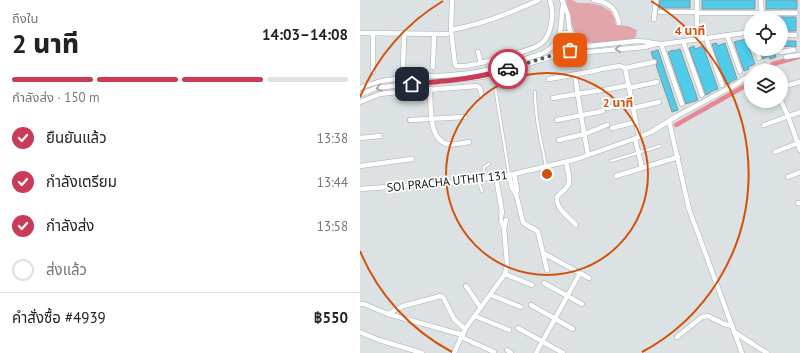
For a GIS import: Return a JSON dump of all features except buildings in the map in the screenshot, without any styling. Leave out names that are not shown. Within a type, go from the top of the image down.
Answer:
[{"type":"street","points":[[452,0],[451,30],[455,64],[456,66],[461,67],[517,53],[542,43],[550,30],[552,21],[552,5],[550,0]]},
{"type":"street","points":[[451,30],[487,22],[539,0]]},
{"type":"street","points":[[594,0],[612,7],[619,23]]},
{"type":"street","points":[[654,19],[656,0]]},
{"type":"street","points":[[697,0],[697,39]]},
{"type":"street","points":[[761,0],[762,12]]},
{"type":"street","points":[[360,95],[384,86],[455,80],[482,76],[544,59],[570,50],[575,44],[569,27],[568,15],[563,2]]},
{"type":"street","points":[[563,2],[561,33],[558,45],[564,51],[586,52],[644,47],[744,33]]},
{"type":"street","points":[[660,12],[697,12],[744,16]]},
{"type":"street","points":[[788,14],[796,13]]},
{"type":"street","points":[[360,33],[447,34]]},
{"type":"street","points":[[373,34],[373,72]]},
{"type":"street","points":[[403,72],[404,34]]},
{"type":"street","points":[[434,34],[434,67]]},
{"type":"street","points":[[360,88],[387,80],[466,74],[494,68],[548,51],[554,46],[561,35],[567,34],[582,44],[589,46],[637,41],[659,44]]},
{"type":"street","points":[[727,35],[740,71]]},
{"type":"street","points":[[788,35],[795,35]]},
{"type":"street","points":[[706,38],[722,85]]},
{"type":"street","points":[[683,41],[702,95]]},
{"type":"street","points":[[659,44],[682,104]]},
{"type":"street","points":[[788,51],[794,50]]},
{"type":"street","points":[[478,52],[481,63]]},
{"type":"street","points":[[786,57],[800,55]]},
{"type":"street","points":[[549,79],[620,66],[625,68],[654,62]]},
{"type":"street","points":[[625,68],[636,122],[638,152],[642,168]]},
{"type":"street","points":[[575,75],[588,155]]},
{"type":"street","points":[[424,77],[425,83]]},
{"type":"street","name":"SOI PRACHA UTHIT 131","points":[[360,189],[478,180],[566,162],[651,132],[744,79]]},
{"type":"street","points":[[553,98],[657,82]]},
{"type":"street","points":[[788,85],[800,82]]},
{"type":"street","points":[[360,102],[380,94],[477,86],[480,88],[482,96]]},
{"type":"street","points":[[430,89],[434,132],[439,140],[447,144],[469,142]]},
{"type":"street","points":[[557,120],[605,110],[659,102]]},
{"type":"street","points":[[784,108],[799,143],[800,150]]},
{"type":"street","points":[[764,126],[800,112]]},
{"type":"street","points":[[410,120],[465,117]]},
{"type":"street","points":[[669,121],[689,209],[742,353]]},
{"type":"street","points":[[612,128],[636,122]]},
{"type":"street","points":[[559,140],[585,134],[607,126]]},
{"type":"street","points":[[360,138],[380,136]]},
{"type":"street","points":[[775,152],[799,143]]},
{"type":"street","points":[[616,176],[678,157]]},
{"type":"street","points":[[360,166],[412,159]]},
{"type":"street","points":[[566,162],[569,180],[567,187],[557,197],[557,202],[560,209],[576,225]]},
{"type":"street","points":[[788,176],[800,172]]},
{"type":"street","points":[[512,174],[517,190],[516,194],[523,222],[538,232],[547,270]]},
{"type":"street","points":[[454,353],[466,329],[505,274],[507,264],[503,217],[496,177]]},
{"type":"street","points":[[543,253],[589,278]]},
{"type":"street","points":[[536,353],[580,273]]},
{"type":"street","points":[[505,274],[532,285]]},
{"type":"street","points":[[544,283],[582,304]]},
{"type":"street","points":[[466,286],[481,308]]},
{"type":"street","points":[[491,295],[521,308]]},
{"type":"street","points":[[388,314],[403,306],[441,296],[443,297],[454,319],[466,329]]},
{"type":"street","points":[[360,304],[462,336],[494,352]]},
{"type":"street","points":[[532,305],[573,329]]},
{"type":"street","points":[[475,316],[509,330]]},
{"type":"street","points":[[677,337],[705,316],[732,326]]},
{"type":"street","points":[[518,328],[563,353]]},
{"type":"street","points":[[360,332],[379,340],[422,353]]},
{"type":"street","points":[[734,332],[767,353]]},
{"type":"street","points":[[507,350],[511,353]]},
{"type":"lane","points":[[495,87],[512,174]]},
{"type":"lane","points":[[535,92],[535,104],[546,166]]},
{"type":"lane","points":[[611,160],[660,146]]},
{"type":"lane","points":[[483,179],[484,167],[489,164]]},
{"type":"lane","points":[[478,180],[482,191]]},
{"type":"shaded area","points":[[566,0],[602,6],[610,11],[614,17],[616,25],[628,26],[637,30],[636,36],[632,40],[610,43],[594,43],[581,39],[576,34],[573,27]]},
{"type":"waterway","points":[[773,64],[798,57]]},
{"type":"waterway","points":[[676,125],[744,87]]},
{"type":"way so far","points":[[508,69],[570,50]]},
{"type":"route","points":[[412,84],[470,79],[494,74],[508,69]]}]
